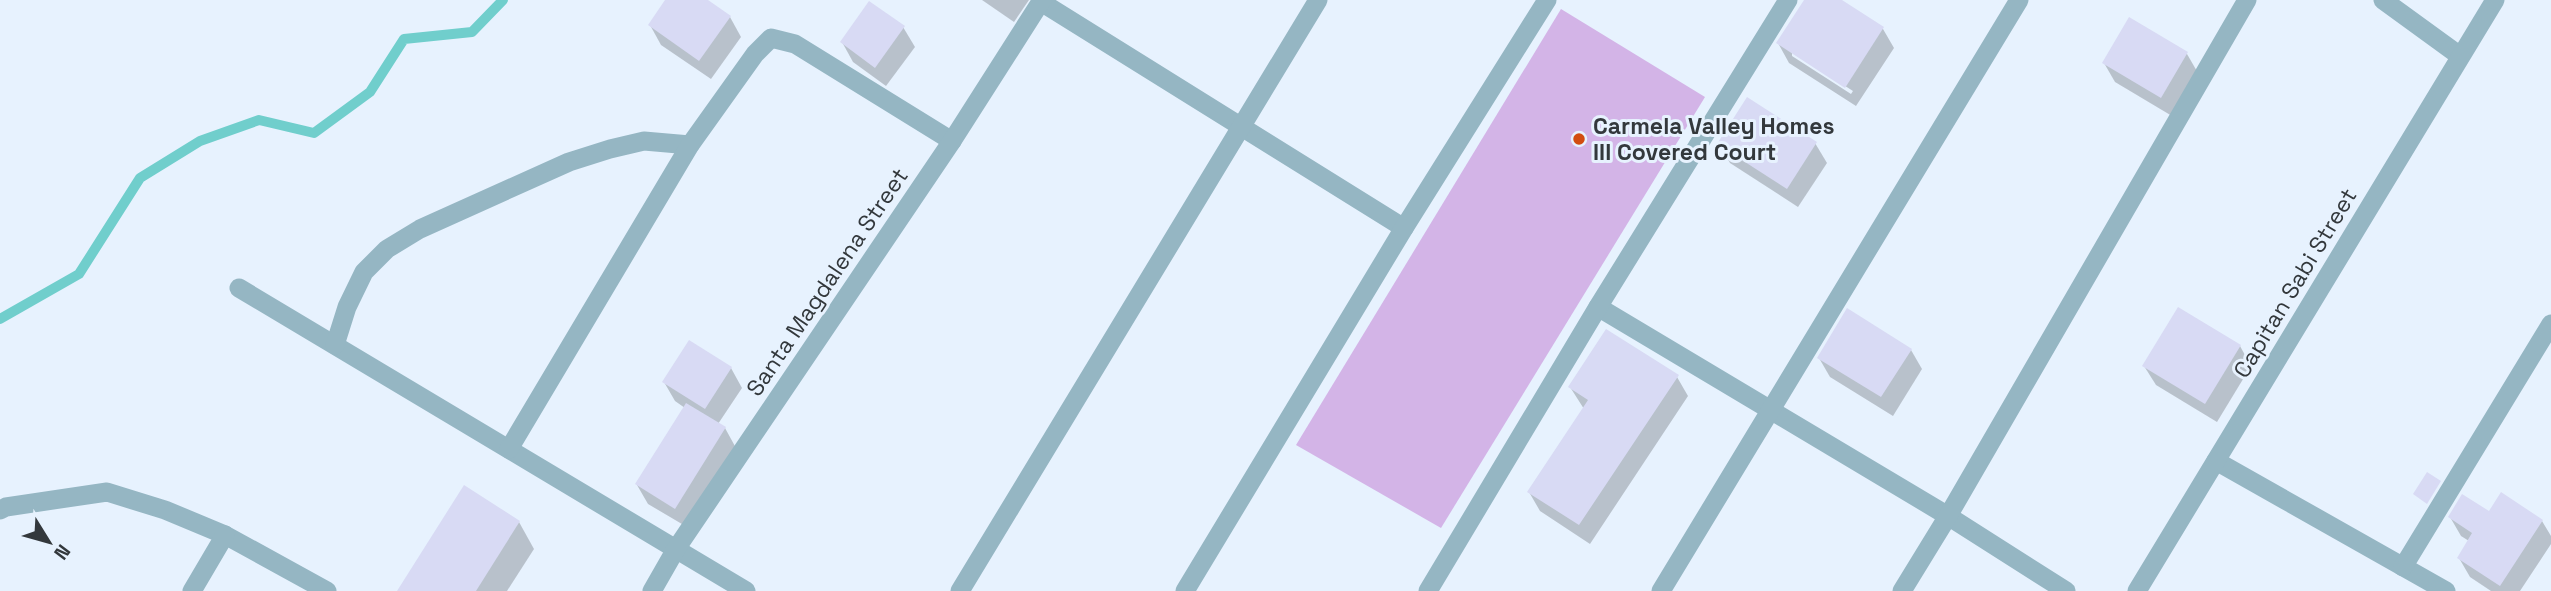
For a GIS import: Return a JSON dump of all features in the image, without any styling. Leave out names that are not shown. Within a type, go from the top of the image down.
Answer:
[{"type":"street","points":[[960,591],[1318,0]]},
{"type":"street","points":[[1185,591],[1404,228],[1547,0]]},
{"type":"street","points":[[1428,591],[1598,307],[1788,0]]},
{"type":"street","points":[[1661,591],[2019,0]]},
{"type":"street","points":[[1902,591],[2247,0]]},
{"type":"street","points":[[2383,0],[2460,56]]},
{"type":"street","name":"Capitan Sabi Street","points":[[2137,591],[2495,0]]},
{"type":"street","points":[[1042,1],[1404,228]]},
{"type":"street","name":"Santa Magdalena Street","points":[[652,591],[676,549],[952,141],[1042,1]]},
{"type":"street","points":[[509,449],[690,145],[755,54],[771,38],[796,44],[952,141]]},
{"type":"street","points":[[335,345],[347,307],[363,272],[387,249],[420,229],[569,162],[610,149],[644,141],[690,145]]},
{"type":"street","points":[[239,288],[746,591]]},
{"type":"street","points":[[1598,307],[1948,516],[2066,591]]},
{"type":"street","points":[[2403,567],[2551,324]]},
{"type":"street","points":[[2216,461],[2445,591]]},
{"type":"street","points":[[0,510],[107,492],[165,510],[225,535],[327,591]]},
{"type":"street","points":[[192,591],[225,535]]},
{"type":"shaded area","points":[[1561,9],[1705,97],[1441,528],[1296,445]]},
{"type":"building","points":[[665,0],[708,0],[731,16],[699,61],[648,25]]},
{"type":"building","points":[[1804,0],[1842,0],[1884,27],[1845,88],[1776,43]]},
{"type":"building","points":[[869,1],[905,26],[875,68],[840,42]]},
{"type":"building","points":[[2129,17],[2188,52],[2161,98],[2102,63]]},
{"type":"building","points":[[1747,97],[1817,142],[1787,189],[1717,144]]},
{"type":"building","points":[[2178,307],[2241,345],[2205,404],[2142,366]]},
{"type":"building","points":[[1847,308],[1912,349],[1881,397],[1817,358]]},
{"type":"building","points":[[1606,329],[1679,375],[1579,525],[1527,492],[1588,400],[1568,387]]},
{"type":"building","points":[[689,340],[732,367],[705,409],[662,382]]},
{"type":"building","points":[[686,403],[726,427],[675,509],[635,484]]},
{"type":"building","points":[[2427,472],[2441,481],[2427,504],[2413,494]]},
{"type":"building","points":[[464,485],[520,521],[476,591],[397,591]]},
{"type":"building","points":[[2501,492],[2543,520],[2500,586],[2457,558],[2472,533],[2448,517],[2462,494],[2489,511]]},
{"type":"waterway","points":[[0,319],[79,274],[140,178],[200,141],[259,120],[314,133],[370,92],[404,39],[472,32],[503,0]]},
{"type":"place","name":"Carmela Valley Homes III Covered Court","points":[[1579,139]]}]
